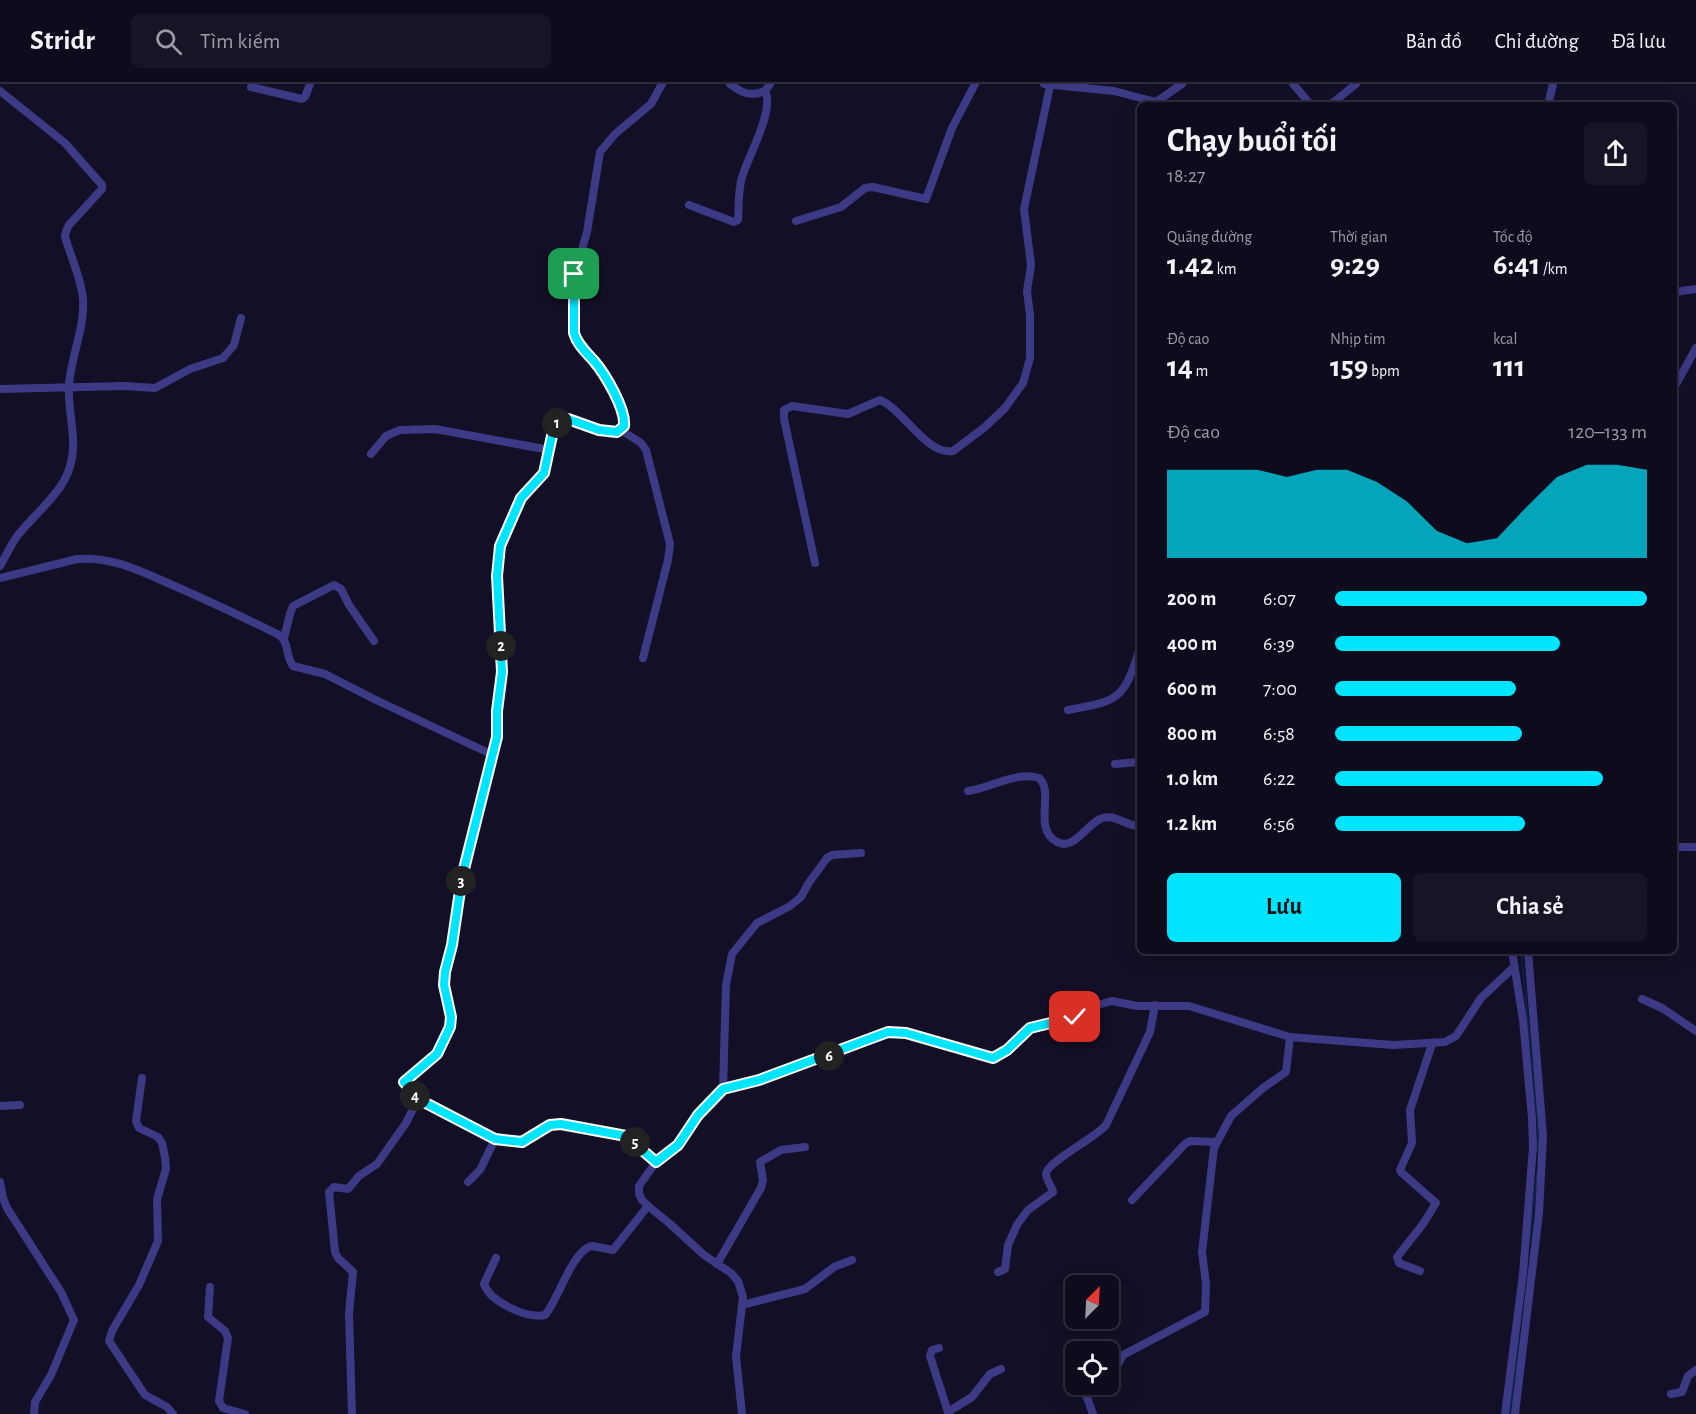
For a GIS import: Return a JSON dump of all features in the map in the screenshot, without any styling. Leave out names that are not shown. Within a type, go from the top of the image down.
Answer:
[{"type":"street","points":[[247,86],[302,99],[310,84]]},
{"type":"street","points":[[621,430],[624,422],[618,402],[597,366],[576,339],[573,281],[587,232],[600,152],[615,134],[651,104],[662,84]]},
{"type":"street","points":[[689,205],[736,222],[741,180],[757,141],[767,97],[767,87],[750,95],[730,84]]},
{"type":"street","points":[[796,221],[841,207],[865,189],[873,187],[926,199],[952,128],[975,84]]},
{"type":"street","points":[[816,563],[784,419],[784,410],[792,406],[848,414],[880,400],[894,408],[917,432],[940,450],[947,452],[953,451],[985,427],[1005,408],[1023,383],[1029,358],[1030,315],[1027,291],[1031,265],[1024,209],[1047,85],[1114,91],[1156,102],[1182,84]]},
{"type":"street","points":[[1293,84],[1308,102]]},
{"type":"street","points":[[1334,102],[1356,84]]},
{"type":"street","points":[[1549,102],[1552,84]]},
{"type":"street","points":[[0,91],[65,143],[102,185],[100,193],[69,225],[65,237],[82,291],[83,302],[81,326],[70,374],[69,388],[74,439],[71,465],[56,493],[19,534],[0,566]]},
{"type":"street","points":[[1677,292],[1696,289]]},
{"type":"street","points":[[0,389],[124,386],[155,388],[190,369],[223,358],[234,345],[241,318]]},
{"type":"street","points":[[1677,383],[1696,348]]},
{"type":"street","points":[[643,658],[669,560],[670,544],[646,450],[641,443],[621,430],[604,431],[563,419],[555,425],[544,473],[521,498],[500,546],[497,576],[502,672],[494,755],[462,877],[453,941],[444,979],[451,1017],[450,1027],[437,1054],[404,1082],[418,1099],[495,1139],[522,1142],[550,1125],[561,1124],[626,1136],[656,1162]]},
{"type":"street","points":[[371,454],[386,436],[400,430],[423,429],[473,435],[550,450]]},
{"type":"street","points":[[0,579],[77,559],[110,560],[219,605],[284,638]]},
{"type":"street","points":[[374,641],[349,605],[341,589],[334,585],[293,606],[284,638],[293,666],[325,674],[375,700],[494,755]]},
{"type":"street","points":[[1068,710],[1105,704],[1120,693],[1126,687],[1137,658]]},
{"type":"street","points":[[1114,764],[1137,762]]},
{"type":"street","points":[[968,791],[989,787],[1004,780],[1033,776],[1039,778],[1044,786],[1046,829],[1054,841],[1062,844],[1073,841],[1094,823],[1107,817],[1137,826]]},
{"type":"street","points":[[1677,847],[1696,847]]},
{"type":"street","points":[[723,1089],[726,985],[732,954],[757,923],[790,906],[801,897],[827,858],[832,855],[861,853]]},
{"type":"street","points":[[1505,1414],[1523,1274],[1533,1147],[1523,1020],[1514,967],[1515,954]]},
{"type":"street","points":[[1515,1414],[1539,1213],[1543,1136],[1528,954]]},
{"type":"street","points":[[742,1414],[736,1356],[742,1289],[731,1273],[704,1255],[648,1206],[639,1194],[639,1186],[656,1162],[678,1145],[698,1115],[723,1089],[759,1080],[888,1032],[906,1033],[993,1058],[1007,1050],[1030,1028],[1075,1017],[1112,1001],[1137,1006],[1197,1007],[1290,1037],[1393,1045],[1445,1042],[1456,1036],[1482,998],[1514,967]]},
{"type":"street","points":[[1642,999],[1662,1008],[1696,1031]]},
{"type":"street","points":[[998,1272],[1005,1269],[1008,1245],[1022,1216],[1053,1192],[1046,1175],[1049,1168],[1074,1148],[1094,1137],[1106,1125],[1150,1032],[1155,1005]]},
{"type":"street","points":[[1119,1362],[1123,1355],[1205,1312],[1206,1284],[1202,1252],[1216,1142],[1231,1116],[1263,1088],[1286,1072],[1290,1037]]},
{"type":"street","points":[[1420,1271],[1399,1263],[1397,1257],[1436,1203],[1400,1170],[1412,1143],[1410,1110],[1432,1044]]},
{"type":"street","points":[[142,1078],[136,1121],[139,1128],[158,1137],[162,1143],[166,1164],[165,1178],[157,1198],[158,1241],[141,1281],[112,1330],[109,1341],[145,1395],[166,1407],[173,1414]]},
{"type":"street","points":[[352,1414],[349,1313],[353,1272],[335,1252],[329,1192],[334,1188],[348,1189],[359,1176],[377,1164],[406,1123],[418,1099]]},
{"type":"street","points":[[0,1106],[20,1105]]},
{"type":"street","points":[[468,1182],[480,1170],[495,1139]]},
{"type":"street","points":[[1132,1200],[1185,1144],[1190,1141],[1216,1142]]},
{"type":"street","points":[[717,1264],[761,1188],[763,1180],[760,1162],[781,1150],[805,1147]]},
{"type":"street","points":[[0,1182],[7,1208],[62,1292],[74,1320],[51,1375],[35,1402],[34,1414]]},
{"type":"street","points":[[496,1258],[484,1284],[488,1292],[499,1302],[517,1311],[544,1315],[563,1280],[584,1250],[592,1246],[608,1251],[616,1248],[648,1206]]},
{"type":"street","points":[[741,1305],[805,1289],[834,1267],[852,1260]]},
{"type":"street","points":[[210,1287],[208,1317],[225,1331],[228,1338],[219,1401],[223,1408],[245,1414]]},
{"type":"street","points":[[939,1348],[932,1350],[930,1356],[948,1413],[972,1397],[987,1377],[1001,1369]]},
{"type":"street","points":[[1671,1394],[1682,1392],[1690,1373],[1696,1370]]},
{"type":"street","points":[[1086,1395],[1093,1414]]},
{"type":"waterway","points":[[1521,954],[1538,1124],[1538,1151]]},
{"type":"waterway","points":[[1530,1241],[1537,1172]]},
{"type":"waterway","points":[[1510,1414],[1519,1336]]},
{"type":"route","points":[[574,274],[574,333],[578,343],[597,366],[618,402],[624,426],[617,432],[604,431],[568,419],[559,421],[553,431],[544,473],[521,498],[503,537],[497,576],[502,672],[497,711],[497,737],[462,877],[451,951],[445,972],[444,985],[451,1022],[437,1054],[404,1082],[418,1099],[495,1139],[522,1142],[556,1123],[626,1136],[656,1162],[675,1149],[693,1121],[723,1089],[759,1080],[826,1057],[858,1042],[897,1031],[993,1058],[1007,1050],[1030,1028],[1075,1017]]}]
